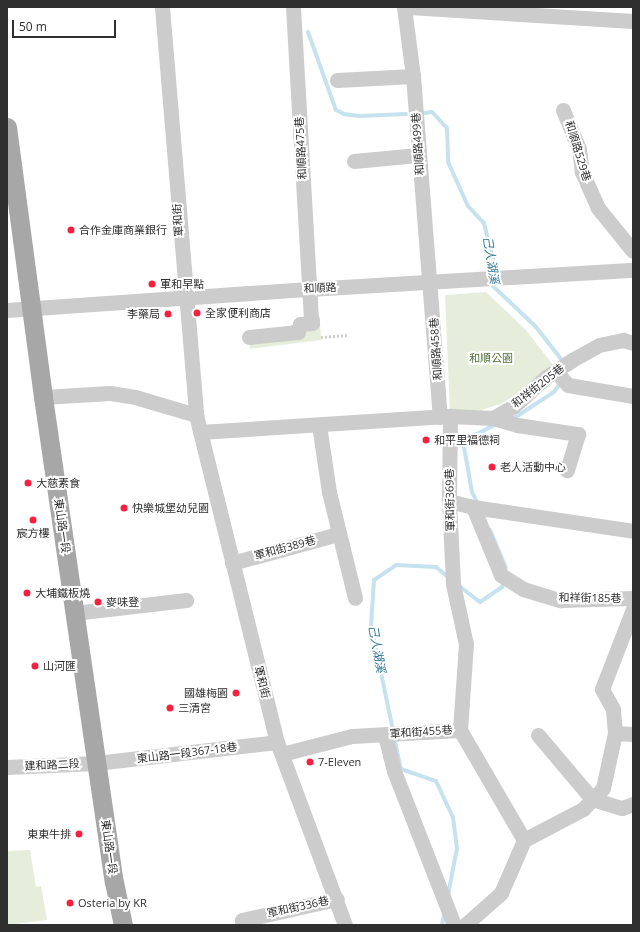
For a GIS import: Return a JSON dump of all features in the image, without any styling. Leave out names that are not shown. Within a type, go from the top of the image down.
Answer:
[{"type":"main road","name":"東山路一段","points":[[7,127],[43,397],[74,613],[114,882],[123,925]]},
{"type":"street","name":"軍和街","points":[[162,7],[184,297],[196,415],[279,748],[337,899],[345,925]]},
{"type":"street","name":"和順路475巷","points":[[249,337],[298,332],[300,324],[312,323],[293,7]]},
{"type":"street","name":"和順路499巷","points":[[404,7],[413,76],[418,155],[431,282]]},
{"type":"street","points":[[409,7],[508,10],[633,21]]},
{"type":"street","points":[[337,80],[413,76]]},
{"type":"street","name":"和順路529巷","points":[[563,110],[579,149],[582,172],[598,208],[633,251]]},
{"type":"street","points":[[354,162],[418,155]]},
{"type":"street","name":"和順路","points":[[7,310],[309,288],[431,282],[502,276],[633,270]]},
{"type":"street","name":"和順路458巷","points":[[431,282],[445,416]]},
{"type":"street","name":"和祥街205巷","points":[[497,418],[556,372],[599,345],[623,340],[633,343]]},
{"type":"street","points":[[556,372],[567,384],[633,396]]},
{"type":"street","points":[[43,397],[110,392],[135,397],[196,415]]},
{"type":"street","points":[[200,432],[445,416],[497,418],[517,425],[578,434],[567,470]]},
{"type":"street","name":"軍和街369巷","points":[[445,416],[453,577],[466,644],[460,730]]},
{"type":"street","points":[[319,425],[329,492],[338,534],[355,598]]},
{"type":"street","points":[[449,501],[502,511],[633,531]]},
{"type":"street","name":"和祥街185巷","points":[[479,507],[501,575],[523,588],[560,600],[633,598]]},
{"type":"street","name":"軍和街389巷","points":[[232,563],[338,534]]},
{"type":"street","points":[[74,613],[186,600]]},
{"type":"street","name":"和祥街185巷","points":[[524,840],[583,809],[603,788],[615,733],[613,709],[602,688],[633,609]]},
{"type":"street","name":"軍和街455巷","points":[[279,748],[352,736],[460,730],[524,840]]},
{"type":"street","points":[[615,733],[633,734]]},
{"type":"street","points":[[395,734],[394,771],[416,821],[452,920]]},
{"type":"street","points":[[538,735],[592,799],[622,808],[633,804]]},
{"type":"street","name":"東山路一段367-18巷","points":[[96,763],[279,748]]},
{"type":"street","name":"建和路二段","points":[[7,767],[96,763]]},
{"type":"street","points":[[465,925],[500,894],[524,840]]},
{"type":"street","name":"軍和街336巷","points":[[243,925],[242,920],[337,899]]},
{"type":"path","points":[[321,337],[350,335]]},
{"type":"green space","name":"和順公園","points":[[486,292],[526,330],[556,369],[501,404],[478,411],[450,413],[445,295]]},
{"type":"green space","points":[[320,323],[321,340],[250,349],[249,334],[291,329],[291,325]]},
{"type":"green space","points":[[30,850],[36,887],[41,886],[47,920],[7,925],[7,851]]},
{"type":"waterway","name":"己人湖溪","points":[[308,32],[336,110],[344,114],[360,116],[406,114]]},
{"type":"waterway","name":"己人湖溪","points":[[425,113],[432,112],[447,128],[448,162],[468,206],[484,223],[494,264],[493,286],[536,327],[561,359]]},
{"type":"waterway","name":"己人湖溪","points":[[511,420],[554,392],[561,382]]},
{"type":"waterway","name":"己人湖溪","points":[[478,504],[472,492],[464,447],[467,439],[497,424]]},
{"type":"waterway","name":"己人湖溪","points":[[490,530],[506,568]]},
{"type":"waterway","name":"己人湖溪","points":[[393,730],[371,626],[374,580],[396,565],[436,567],[448,577]]},
{"type":"waterway","name":"己人湖溪","points":[[458,585],[480,602],[502,587],[504,580]]},
{"type":"waterway","name":"己人湖溪","points":[[394,737],[401,769],[436,781],[453,817],[457,848],[448,895]]},
{"type":"waterway","name":"己人湖溪","points":[[442,925],[444,914]]},
{"type":"place","name":"合作金庫商業銀行","points":[[71,230]]},
{"type":"place","name":"軍和早點","points":[[152,284]]},
{"type":"place","name":"全家便利商店","points":[[197,313]]},
{"type":"place","name":"李藥局","points":[[168,314]]},
{"type":"place","name":"和平里福德祠","points":[[426,440]]},
{"type":"place","name":"老人活動中心","points":[[492,467]]},
{"type":"place","name":"大慈素食","points":[[28,483]]},
{"type":"place","name":"快樂城堡幼兒園","points":[[124,508]]},
{"type":"place","name":"宸方樓","points":[[33,520]]},
{"type":"place","name":"大埔鐵板燒","points":[[27,593]]},
{"type":"place","name":"麥味登","points":[[98,602]]},
{"type":"place","name":"山河匯","points":[[35,666]]},
{"type":"place","name":"國雄梅園","points":[[236,693]]},
{"type":"place","name":"三清宮","points":[[170,708]]},
{"type":"place","name":"7-Eleven","points":[[310,762]]},
{"type":"place","name":"東東牛排","points":[[79,834]]},
{"type":"place","name":"Osteria by KR","points":[[70,903]]}]
